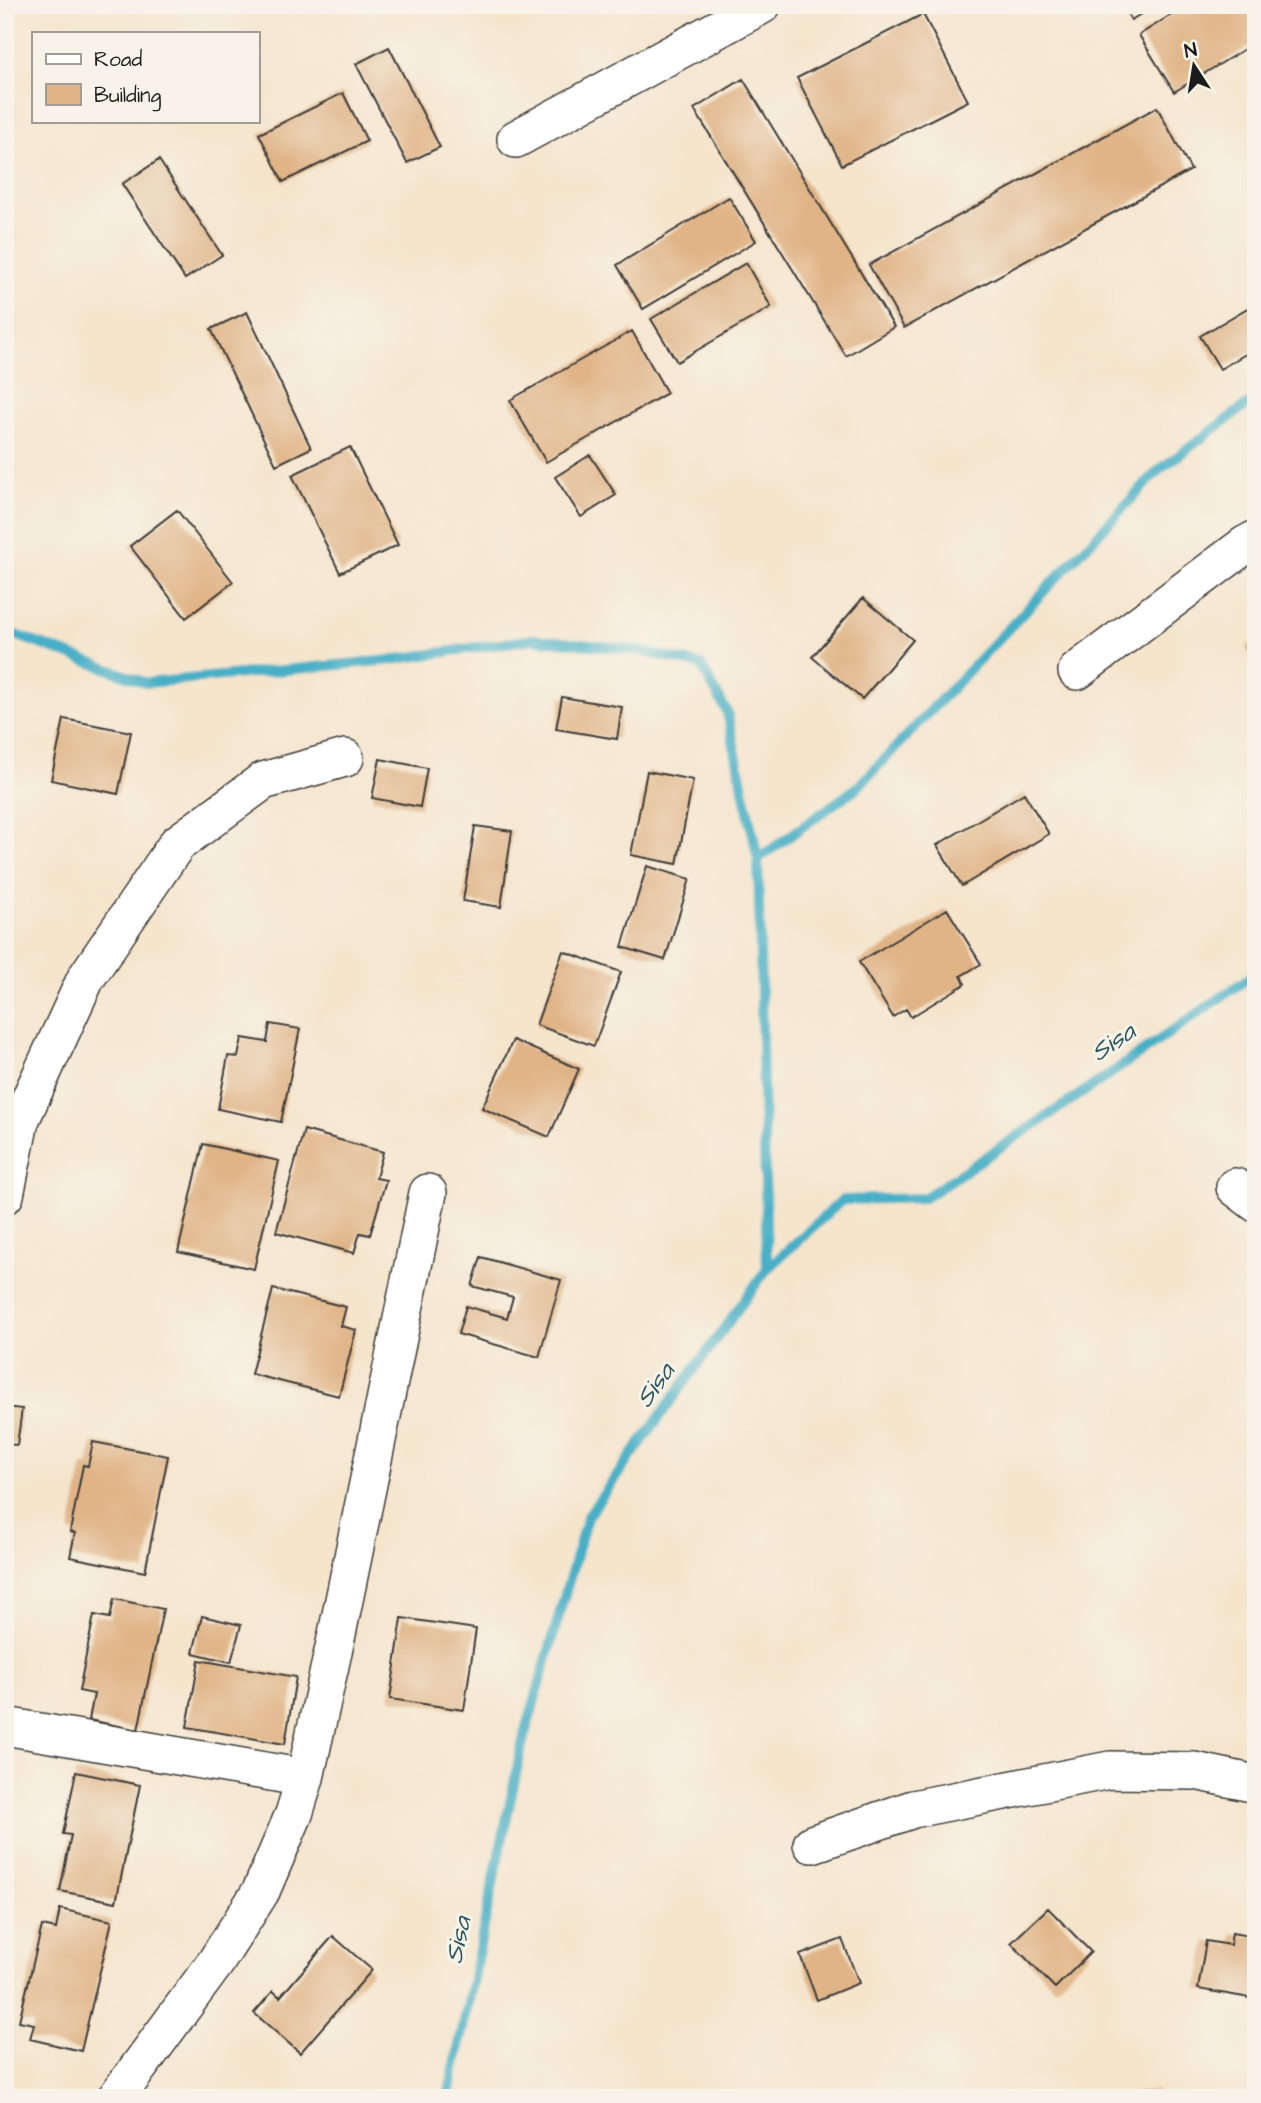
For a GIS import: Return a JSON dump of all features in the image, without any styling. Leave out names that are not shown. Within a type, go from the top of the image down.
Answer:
[{"type":"street","points":[[516,139],[762,5]]},
{"type":"street","points":[[1077,671],[1245,545],[1256,540]]},
{"type":"street","points":[[5,1195],[20,1121],[86,978],[177,844],[264,781],[345,758]]},
{"type":"street","points":[[116,2098],[216,1962],[261,1891],[294,1814],[305,1778],[351,1568],[428,1193]]},
{"type":"street","points":[[5,1726],[305,1778]]},
{"type":"street","points":[[812,1843],[913,1810],[1110,1770],[1195,1771],[1256,1783]]},
{"type":"building","points":[[1122,5],[1156,5],[1131,20]]},
{"type":"building","points":[[1187,5],[1252,5],[1256,12],[1256,42],[1174,92],[1139,35]]},
{"type":"building","points":[[923,14],[968,101],[842,165],[797,78]]},
{"type":"building","points":[[389,47],[440,147],[407,163],[356,64]]},
{"type":"building","points":[[743,79],[894,327],[846,356],[694,109]]},
{"type":"building","points":[[343,93],[367,141],[283,182],[259,134]]},
{"type":"building","points":[[1157,107],[1191,170],[904,328],[869,265]]},
{"type":"building","points":[[159,160],[222,255],[185,279],[122,184]]},
{"type":"building","points":[[729,197],[756,241],[643,309],[617,265]]},
{"type":"building","points":[[746,263],[771,307],[677,362],[651,319]]},
{"type":"building","points":[[1256,303],[1256,348],[1220,369],[1200,336]]},
{"type":"building","points":[[247,312],[311,448],[276,465],[211,329]]},
{"type":"building","points":[[632,331],[667,393],[546,462],[510,400]]},
{"type":"building","points":[[350,447],[398,545],[340,573],[292,475]]},
{"type":"building","points":[[590,455],[616,495],[581,517],[555,477]]},
{"type":"building","points":[[177,510],[233,582],[186,618],[130,546]]},
{"type":"building","points":[[863,598],[913,640],[862,699],[812,657]]},
{"type":"building","points":[[1256,642],[1256,665],[1246,647]]},
{"type":"building","points":[[562,697],[622,707],[617,739],[556,729]]},
{"type":"building","points":[[5,705],[12,706],[7,737],[5,737]]},
{"type":"building","points":[[64,719],[131,732],[118,794],[51,780]]},
{"type":"building","points":[[380,759],[427,768],[420,807],[372,798]]},
{"type":"building","points":[[647,771],[693,780],[677,864],[631,855]]},
{"type":"building","points":[[1024,793],[1049,834],[962,886],[937,845]]},
{"type":"building","points":[[475,826],[512,831],[501,907],[463,901]]},
{"type":"building","points":[[647,866],[690,879],[665,960],[622,947]]},
{"type":"building","points":[[947,909],[981,964],[961,976],[965,984],[911,1017],[906,1009],[893,1017],[859,962]]},
{"type":"building","points":[[563,951],[621,972],[594,1046],[536,1025]]},
{"type":"building","points":[[270,1024],[300,1029],[281,1122],[218,1109],[228,1056],[238,1057],[242,1038],[267,1042]]},
{"type":"building","points":[[513,1040],[579,1069],[549,1137],[482,1108]]},
{"type":"building","points":[[304,1130],[383,1152],[376,1178],[386,1180],[370,1235],[360,1233],[354,1253],[276,1232]]},
{"type":"building","points":[[203,1144],[279,1161],[254,1269],[178,1252]]},
{"type":"building","points":[[481,1257],[561,1280],[539,1357],[458,1334],[466,1306],[507,1318],[513,1297],[472,1286]]},
{"type":"building","points":[[273,1289],[346,1307],[341,1326],[356,1330],[339,1396],[251,1374]]},
{"type":"building","points":[[5,1407],[22,1409],[17,1445],[5,1444]]},
{"type":"building","points":[[93,1442],[168,1456],[145,1572],[70,1557],[75,1533],[70,1532],[83,1465],[88,1466]]},
{"type":"building","points":[[114,1599],[163,1609],[138,1730],[89,1720],[94,1694],[79,1691],[94,1615],[110,1618]]},
{"type":"building","points":[[202,1616],[241,1625],[231,1662],[193,1653]]},
{"type":"building","points":[[402,1618],[476,1629],[464,1710],[390,1699]]},
{"type":"building","points":[[199,1660],[296,1677],[285,1744],[187,1727]]},
{"type":"building","points":[[76,1772],[140,1785],[116,1902],[60,1891],[71,1835],[63,1834]]},
{"type":"building","points":[[1048,1908],[1091,1952],[1055,1988],[1011,1943]]},
{"type":"building","points":[[60,1909],[112,1921],[81,2051],[30,2039],[34,2024],[19,2021],[42,1926],[56,1929]]},
{"type":"building","points":[[1232,1933],[1256,1937],[1256,1999],[1198,1989],[1206,1941],[1230,1945]]},
{"type":"building","points":[[333,1936],[372,1970],[300,2053],[254,2013],[273,1991],[280,1997]]},
{"type":"building","points":[[842,1939],[859,1983],[817,2000],[800,1955]]},
{"type":"building","points":[[1156,2090],[1157,2098],[1116,2098],[1116,2096]]},
{"type":"waterway","points":[[758,859],[859,786],[1159,470],[1256,398]]},
{"type":"waterway","points":[[5,631],[146,683],[391,660],[533,639],[636,650],[701,665],[727,712],[758,859],[767,1269]]},
{"type":"waterway","name":"Sisa","points":[[448,2098],[522,1745],[587,1517],[767,1269],[842,1200],[924,1198],[1256,973]]}]
